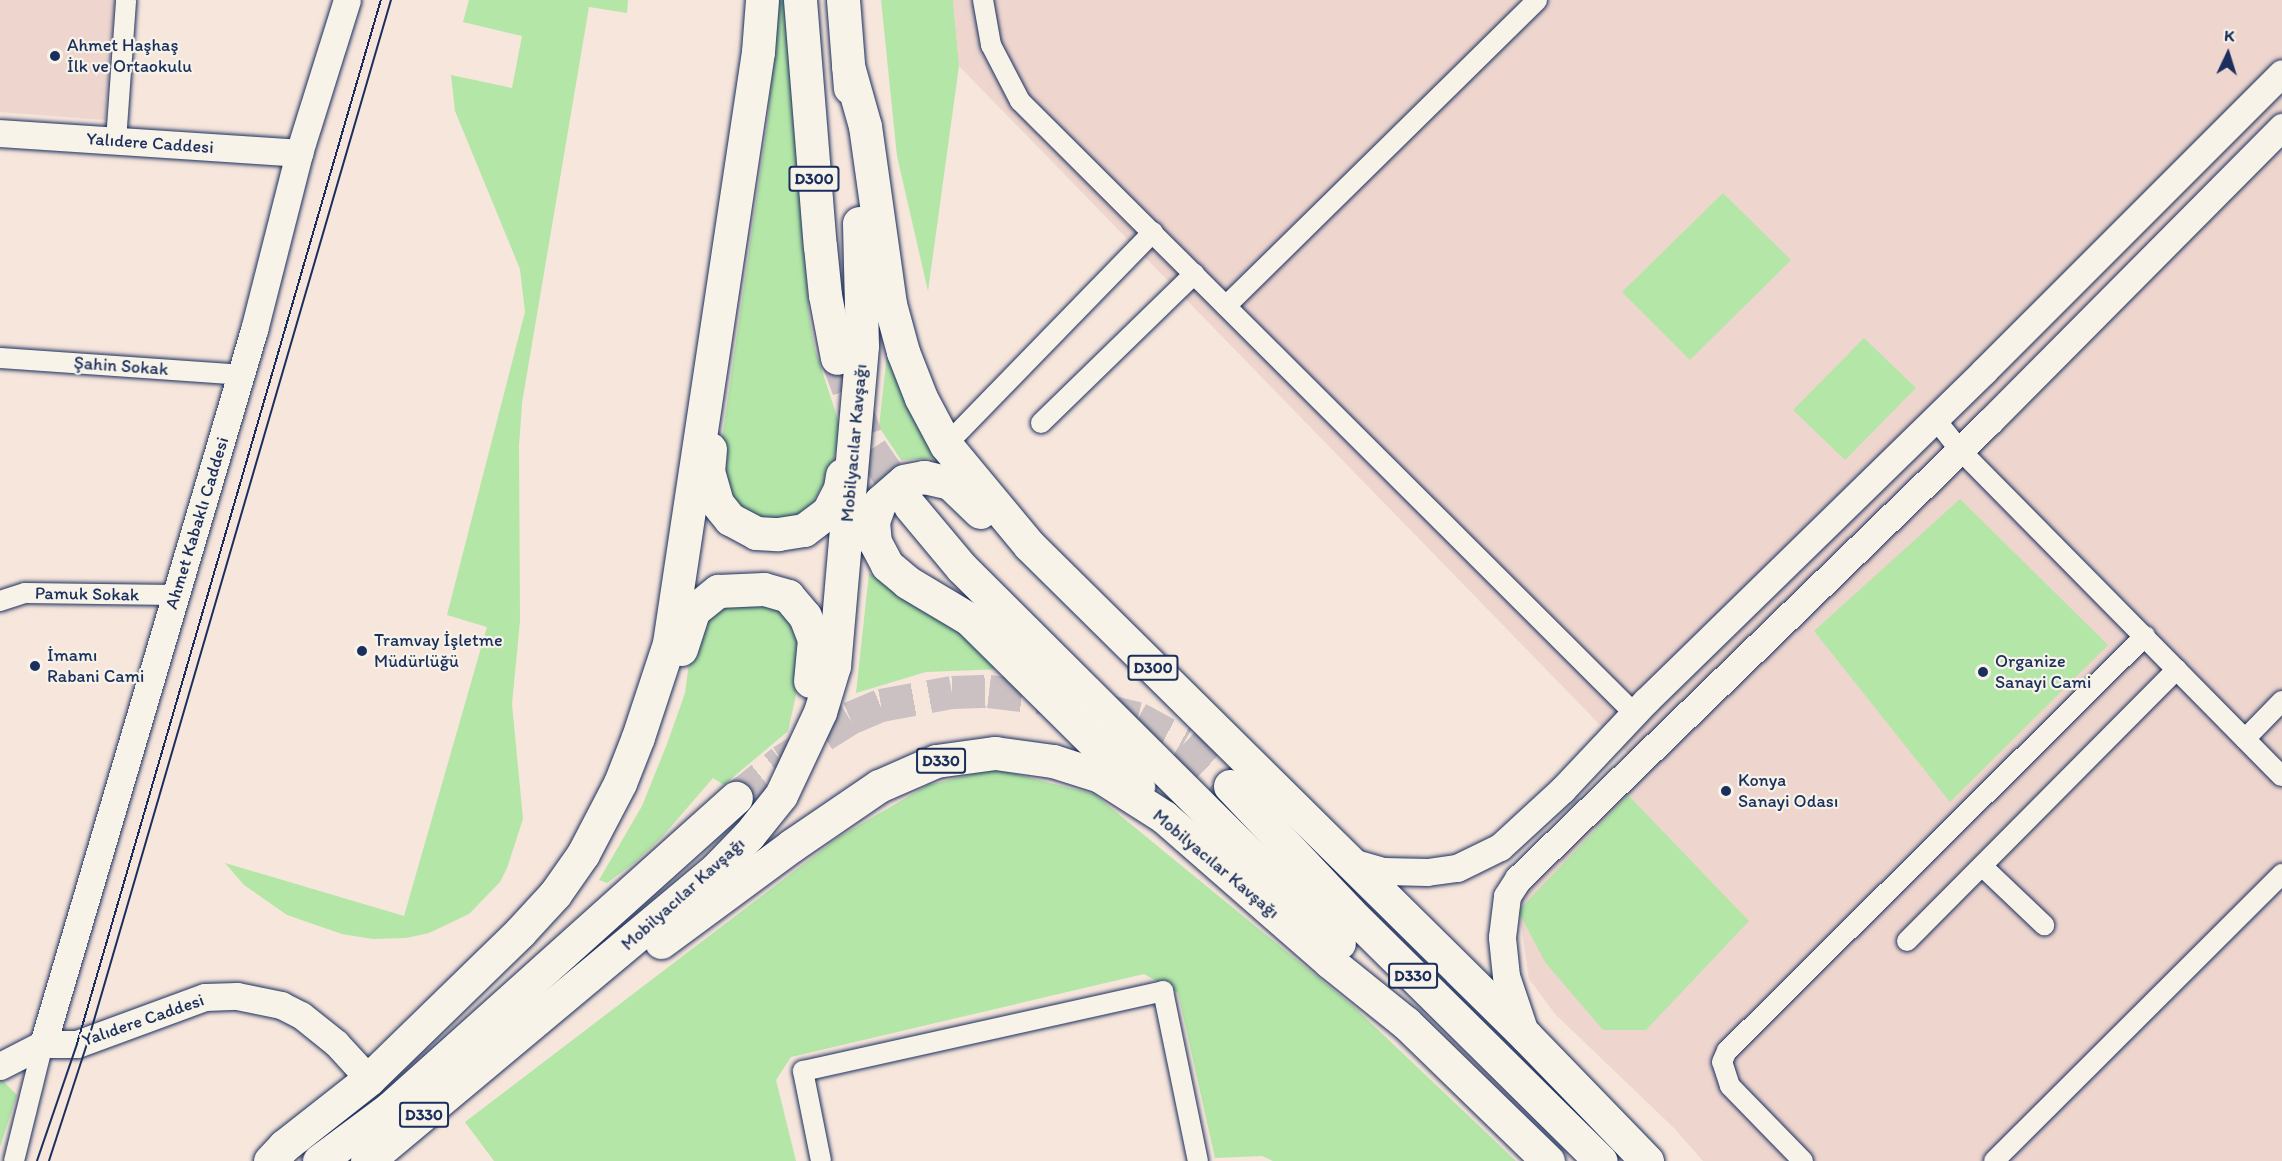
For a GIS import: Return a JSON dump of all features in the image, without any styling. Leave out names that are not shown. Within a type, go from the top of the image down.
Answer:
[{"type":"highway","points":[[270,1161],[284,1146],[369,1078],[512,940],[555,894],[583,854],[620,783],[669,643],[758,52],[762,0]]},
{"type":"highway","name":"Mobilyacılar Kavşağı","points":[[800,0],[825,295],[837,358]]},
{"type":"highway","name":"D300","points":[[843,0],[848,66],[865,126],[890,304],[903,352],[921,398],[946,445],[1029,545],[1527,1036],[1647,1161]]},
{"type":"highway","name":"Mobilyacılar Kavşağı","points":[[480,1069],[715,870],[749,835],[781,795],[820,712],[834,666],[859,386],[862,281],[848,66]]},
{"type":"highway","points":[[713,339],[713,407],[708,471],[717,503],[730,519],[756,533],[778,534],[804,530],[828,512],[840,488],[859,386]]},
{"type":"highway","points":[[1029,545],[993,524],[950,483],[924,477],[904,481],[891,491],[880,502],[873,521],[874,542],[887,565],[907,582],[969,619],[1223,870]]},
{"type":"highway","name":"Mobilyacılar Kavşağı","points":[[910,506],[970,576],[1353,957],[1406,1023]]},
{"type":"highway","points":[[638,737],[669,692],[693,610],[718,591],[764,589],[788,596],[805,616],[814,639],[814,661],[798,757]]},
{"type":"highway","name":"Mobilyacılar Kavşağı","points":[[480,1069],[577,1005],[791,846],[879,786],[936,761],[995,753],[1053,761],[1100,776],[1164,817],[1223,870],[1406,1023]]},
{"type":"highway","name":"D330","points":[[1230,786],[1358,921],[1601,1161]]},
{"type":"highway","name":"Mobilyacılar Kavşağı","points":[[319,1161],[389,1109],[736,798]]},
{"type":"highway","name":"D330","points":[[1406,1023],[1548,1161]]},
{"type":"highway","name":"D330","points":[[367,1161],[480,1069]]},
{"type":"street","points":[[116,141],[126,0]]},
{"type":"street","name":"Ahmet Kabaklı Caddesi","points":[[43,1044],[241,375],[299,153],[347,0]]},
{"type":"street","points":[[983,0],[991,45],[1020,100],[1634,712]]},
{"type":"street","points":[[1226,306],[1537,0]]},
{"type":"street","points":[[1348,861],[1384,872],[1426,872],[1457,868],[1500,847],[1563,789],[1634,712],[1935,419],[2282,73]]},
{"type":"street","points":[[1527,1036],[1506,976],[1502,937],[1507,896],[1518,879],[1960,450],[2282,126]]},
{"type":"street","name":"Yalıdere Caddesi","points":[[0,133],[299,153]]},
{"type":"street","points":[[946,445],[1153,232]]},
{"type":"street","points":[[1041,423],[1194,274]]},
{"type":"street","name":"Şahin Sokak","points":[[0,358],[241,375]]},
{"type":"street","points":[[1935,419],[1960,450],[2282,776]]},
{"type":"street","name":"Pamuk Sokak","points":[[0,601],[25,593],[175,595]]},
{"type":"street","points":[[1803,1161],[1730,1086],[1722,1062],[1727,1052],[2145,636]]},
{"type":"street","points":[[1907,941],[2177,669]]},
{"type":"street","points":[[2245,739],[2282,701]]},
{"type":"street","points":[[1982,866],[2044,925]]},
{"type":"street","points":[[1995,1161],[2282,874]]},
{"type":"street","points":[[821,1161],[803,1071],[1163,991],[1198,1161]]},
{"type":"street","name":"Yalıdere Caddesi","points":[[0,1066],[43,1044],[77,1044],[205,997],[237,996],[281,1005],[301,1015],[336,1043],[369,1078]]},
{"type":"street","points":[[14,1161],[43,1044]]},
{"type":"shaded area","name":"Ahmet Haşhaş İlk ve Ortaokulu","points":[[0,0],[115,0],[105,120],[0,112]]},
{"type":"shaded area","points":[[953,0],[2282,0],[2282,1161],[1703,1161],[1675,1129],[1555,1014],[1529,979],[1518,902],[1643,769],[959,66]]},
{"type":"green space","points":[[469,0],[628,0],[627,13],[589,7],[522,403],[519,446],[520,621],[512,704],[523,819],[500,882],[469,914],[429,933],[406,938],[373,939],[342,934],[287,915],[244,885],[225,863],[404,916],[487,627],[447,615],[525,312],[520,269],[455,111],[451,75],[512,88],[522,36],[463,22]]},
{"type":"green space","points":[[779,0],[788,0],[809,316],[815,349],[841,429],[831,470],[810,508],[795,519],[762,520],[730,500],[718,466],[767,126]]},
{"type":"green space","points":[[881,0],[953,0],[959,66],[928,291],[897,156]]},
{"type":"green space","points":[[1723,193],[1791,260],[1690,360],[1622,292]]},
{"type":"green space","points":[[1864,338],[1916,388],[1845,460],[1793,410]]},
{"type":"green space","points":[[888,345],[936,458],[901,460],[879,427]]},
{"type":"green space","points":[[1960,499],[2108,645],[1950,802],[1814,631]]},
{"type":"green space","points":[[869,573],[950,621],[1003,669],[926,672],[856,693]]},
{"type":"green space","points":[[721,602],[777,602],[799,633],[801,672],[788,731],[724,785],[713,778],[662,837],[634,863],[607,883],[599,880],[642,806],[667,744],[685,693],[692,640]]},
{"type":"green space","points":[[995,769],[1094,794],[1353,1006],[1516,1161],[1273,1161],[1262,1156],[1215,1158],[1178,993],[1144,974],[791,1057],[776,1080],[796,1161],[494,1161],[465,1122],[839,837],[928,785]]},
{"type":"green space","points":[[1628,795],[1749,921],[1646,1030],[1603,1030],[1545,962],[1518,911]]},
{"type":"green space","points":[[2,1080],[17,1095],[0,1147],[0,1082]]},
{"type":"tunnel","points":[[837,358],[871,449],[910,506]]},
{"type":"tunnel","points":[[736,798],[782,761],[850,718],[881,705],[952,692],[989,691],[1063,700],[1138,718],[1184,743],[1230,786]]},
{"type":"tram line","points":[[37,1161],[77,1044],[381,0]]},
{"type":"tram line","points":[[49,1161],[88,1041],[391,0]]},
{"type":"place","name":"Ahmet Haşhaş İlk ve Ortaokulu","points":[[55,56]]},
{"type":"place","name":"Tramvay İşletme Müdürlüğü","points":[[362,651]]},
{"type":"place","name":"İmamı Rabani Cami","points":[[35,666]]},
{"type":"place","name":"Organize Sanayi Cami","points":[[1983,672]]},
{"type":"place","name":"Konya Sanayi Odası","points":[[1726,791]]}]
